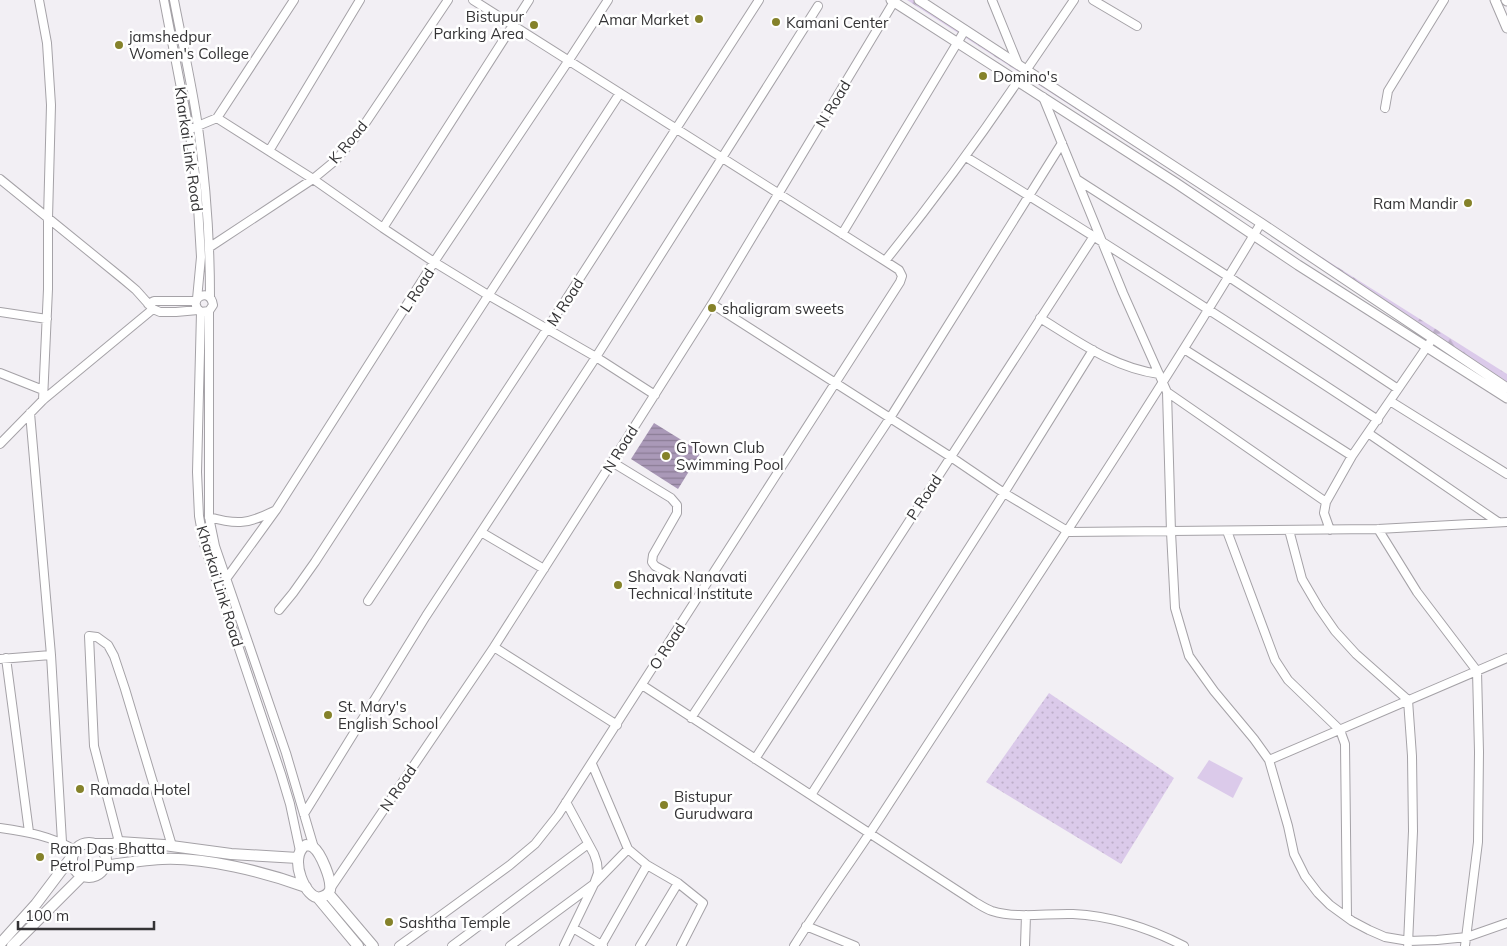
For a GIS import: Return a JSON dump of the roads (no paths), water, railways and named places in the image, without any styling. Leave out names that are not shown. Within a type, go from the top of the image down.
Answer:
[{"type":"main road","points":[[0,944],[36,904],[80,845],[87,843],[113,844],[119,842],[172,846],[231,854],[299,854]]},
{"type":"main road","points":[[74,852],[72,861],[77,872],[82,876],[89,877],[95,875],[101,872],[105,857],[101,849],[94,844]]},
{"type":"main road","points":[[306,887],[298,868],[299,854],[306,845],[314,848],[325,867],[325,893],[358,946]]},
{"type":"main road","points":[[104,866],[163,859],[181,859],[222,864],[274,876],[325,893],[373,946]]},
{"type":"main road","points":[[12,946],[82,876]]},
{"type":"street","points":[[39,0],[46,43],[51,105],[48,289],[43,400]]},
{"type":"street","name":"Kharkai Link Road","points":[[164,0],[189,130],[197,190],[201,257],[196,300],[202,311],[198,472],[199,516],[204,544],[288,796],[299,854]]},
{"type":"street","name":"Kharkai Link Road","points":[[174,0],[198,126],[210,247],[210,297],[213,305],[202,311]]},
{"type":"street","points":[[189,130],[217,118],[294,0]]},
{"type":"street","points":[[269,151],[360,0]]},
{"type":"street","name":"K Road","points":[[210,247],[313,179],[336,160],[358,134],[448,0]]},
{"type":"street","points":[[473,0],[885,261],[966,158],[1018,81]]},
{"type":"street","points":[[383,228],[512,25],[530,0]]},
{"type":"street","name":"L Road","points":[[226,579],[276,510],[434,262],[608,0]]},
{"type":"street","name":"M Road","points":[[368,601],[547,329],[759,0]]},
{"type":"street","points":[[919,0],[1261,223],[1507,388]]},
{"type":"street","points":[[992,0],[1018,64]]},
{"type":"street","points":[[1027,69],[1074,0]]},
{"type":"street","points":[[1093,0],[1137,26]]},
{"type":"street","points":[[1385,108],[1388,91],[1444,0]]},
{"type":"street","points":[[1495,0],[1507,28]]},
{"type":"street","points":[[894,1],[1298,265],[1507,398]]},
{"type":"street","name":"N Road","points":[[325,893],[494,647],[655,395],[779,194],[894,1]]},
{"type":"street","points":[[304,814],[426,616],[596,358],[818,6]]},
{"type":"street","points":[[842,234],[965,30]]},
{"type":"street","points":[[279,610],[315,562],[620,93]]},
{"type":"street","points":[[1043,97],[1123,293],[1167,392],[1175,608],[1189,656],[1214,691],[1269,760],[1294,854],[1305,876],[1330,905],[1347,917],[1377,934],[1408,944],[1467,937],[1507,922]]},
{"type":"street","points":[[217,118],[313,179],[434,262],[655,395]]},
{"type":"street","points":[[692,718],[890,418],[1062,143]]},
{"type":"street","points":[[966,158],[1210,309],[1378,420]]},
{"type":"street","points":[[0,178],[124,279],[150,307],[160,312],[202,311],[209,517],[215,546],[286,753],[314,848]]},
{"type":"street","points":[[1078,180],[1230,276],[1398,389]]},
{"type":"street","points":[[794,946],[870,834],[1066,531],[1161,378],[1184,349],[1210,309],[1261,223]]},
{"type":"street","name":"P Road","points":[[755,759],[1094,236]]},
{"type":"street","name":"O Road","points":[[398,946],[510,865],[535,844],[566,802],[900,282],[902,276],[898,270],[885,261]]},
{"type":"street","points":[[1,442],[43,400],[150,307],[154,301],[196,300],[203,295],[210,297]]},
{"type":"street","points":[[712,304],[1004,493],[1069,532],[1378,529],[1507,522]]},
{"type":"street","points":[[0,312],[47,319]]},
{"type":"street","points":[[1040,318],[1124,366],[1161,378]]},
{"type":"street","points":[[1330,530],[1324,513],[1326,502],[1352,456],[1433,338]]},
{"type":"street","points":[[1184,349],[1352,456]]},
{"type":"street","points":[[811,795],[1093,350]]},
{"type":"street","points":[[0,373],[43,390]]},
{"type":"street","points":[[1167,392],[1326,502]]},
{"type":"street","points":[[1390,401],[1507,474]]},
{"type":"street","points":[[30,413],[51,655],[62,842]]},
{"type":"street","points":[[1368,433],[1498,522]]},
{"type":"street","points":[[612,462],[671,498],[677,505],[677,513],[653,555],[652,562],[655,566],[675,577]]},
{"type":"street","points":[[209,517],[228,523],[244,522],[258,519],[276,510]]},
{"type":"street","points":[[1378,529],[1416,592],[1477,671],[1479,752],[1478,842],[1465,946]]},
{"type":"street","points":[[1288,530],[1302,579],[1330,624],[1356,654],[1408,700],[1412,756],[1413,831],[1408,944]]},
{"type":"street","points":[[1227,531],[1275,660],[1288,680],[1340,730],[1345,744],[1347,917]]},
{"type":"street","points":[[481,532],[544,569]]},
{"type":"street","points":[[119,842],[94,746],[89,636],[97,637],[108,645],[114,656],[172,846]]},
{"type":"street","points":[[494,647],[617,725]]},
{"type":"street","points":[[29,832],[3,658],[51,655]]},
{"type":"street","points":[[1269,760],[1507,658]]},
{"type":"street","points":[[642,685],[975,902],[991,910],[1009,914],[1074,914],[1118,920],[1162,934],[1184,946]]},
{"type":"street","points":[[592,764],[628,849],[648,865],[678,883],[703,903],[681,946]]},
{"type":"street","points":[[564,946],[598,873],[597,863],[566,802]]},
{"type":"street","points":[[0,827],[46,836],[62,842],[74,852]]},
{"type":"street","points":[[452,946],[588,844]]},
{"type":"street","points":[[510,946],[594,884],[628,849]]},
{"type":"street","points":[[573,928],[602,946],[648,865]]},
{"type":"street","points":[[640,946],[678,883]]},
{"type":"street","points":[[1025,946],[1026,914]]},
{"type":"street","points":[[806,926],[855,946]]},
{"type":"place","name":"Amar Market","points":[[699,19]]},
{"type":"place","name":"Kamani Center","points":[[776,22]]},
{"type":"place","name":"Bistupur Parking Area","points":[[534,25]]},
{"type":"place","name":"jamshedpur Women's College","points":[[119,45]]},
{"type":"place","name":"Domino's","points":[[983,76]]},
{"type":"place","name":"Ram Mandir","points":[[1468,203]]},
{"type":"place","name":"shaligram sweets","points":[[712,308]]},
{"type":"place","name":"G Town Club Swimming Pool","points":[[666,456]]},
{"type":"place","name":"Shavak Nanavati Technical Institute","points":[[618,585]]},
{"type":"place","name":"St. Mary's English School","points":[[328,715]]},
{"type":"place","name":"Ramada Hotel","points":[[80,789]]},
{"type":"place","name":"Bistupur Gurudwara","points":[[664,805]]},
{"type":"place","name":"Ram Das Bhatta Petrol Pump","points":[[40,857]]},
{"type":"place","name":"Sashtha Temple","points":[[389,922]]}]
